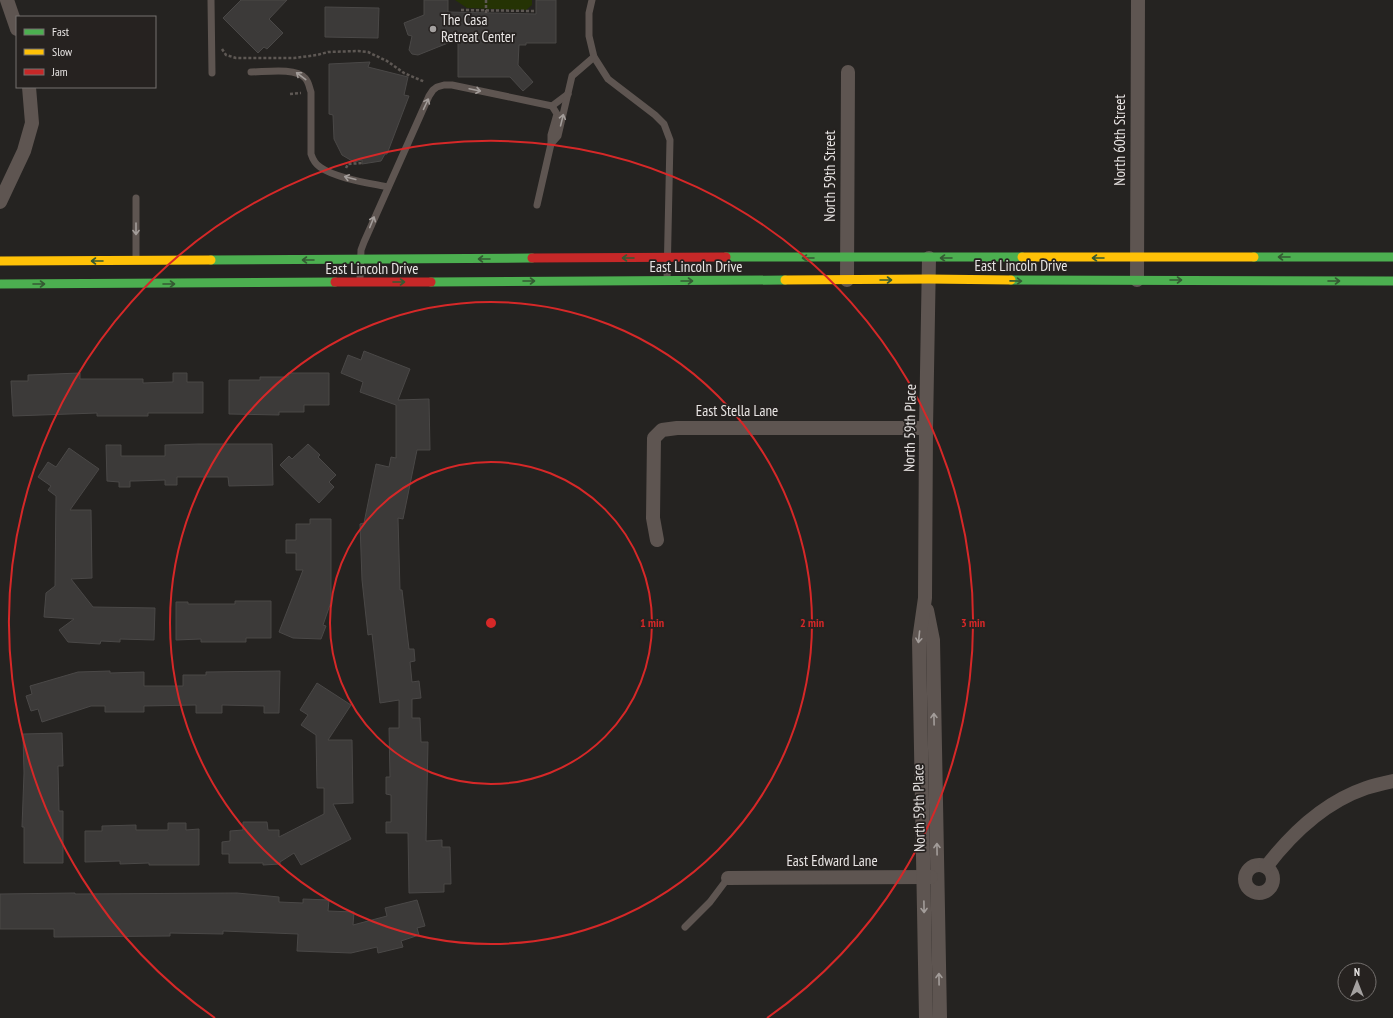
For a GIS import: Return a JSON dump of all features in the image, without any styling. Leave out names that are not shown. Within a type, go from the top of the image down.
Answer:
[{"type":"main road","name":"East Lincoln Drive","points":[[0,261],[1137,257],[1314,269],[1393,281]]},
{"type":"main road","name":"East Lincoln Drive","points":[[0,284],[1137,280],[1314,269],[1393,257]]},
{"type":"street","points":[[7,0],[16,26]]},
{"type":"street","name":"North 60th Street","points":[[1137,280],[1138,0]]},
{"type":"street","name":"North 59th Street","points":[[847,280],[848,72]]},
{"type":"street","points":[[0,202],[24,151],[32,123],[29,88]]},
{"type":"street","name":"North 59th Place","points":[[929,258],[925,598],[919,640],[930,877],[940,1018]]},
{"type":"street","name":"East Stella Lane","points":[[657,540],[653,518],[654,438],[662,430],[677,428],[926,428]]},
{"type":"street","points":[[1266,867],[1279,850],[1303,825],[1323,810],[1345,797],[1366,788],[1393,781]]},
{"type":"street","name":"North 59th Place","points":[[926,1018],[930,877]]},
{"type":"street","name":"East Edward Lane","points":[[728,878],[930,877]]},
{"type":"lane","points":[[211,0],[212,73]]},
{"type":"lane","points":[[592,0],[589,13],[589,36],[594,57],[608,79],[655,115],[664,124],[670,140],[667,281]]},
{"type":"lane","points":[[551,144],[558,136],[572,76],[594,57]]},
{"type":"lane","points":[[251,72],[295,72],[302,75],[308,83],[311,92],[311,154],[314,162],[324,170],[338,175],[388,187]]},
{"type":"lane","points":[[360,283],[361,250],[364,242],[429,96],[437,87],[452,85],[552,106],[557,114],[551,135],[551,144],[537,205]]},
{"type":"lane","points":[[552,106],[568,94]]},
{"type":"lane","points":[[136,198],[136,261]]},
{"type":"lane","points":[[685,927],[710,902],[728,878]]},
{"type":"path","points":[[486,0],[486,12]]},
{"type":"path","points":[[461,10],[486,12],[534,11]]},
{"type":"path","points":[[220,46],[226,56],[236,58],[294,58],[338,51],[368,52],[387,61],[404,73],[425,82]]},
{"type":"path","points":[[346,168],[348,164],[362,163]]},
{"type":"green space","points":[[455,0],[532,0],[532,5],[526,10],[467,8]]},
{"type":"building","points":[[241,0],[287,0],[269,19],[283,33],[267,49],[264,47],[258,53],[223,18]]},
{"type":"building","points":[[424,0],[448,0],[448,12],[536,14],[536,0],[556,0],[556,43],[526,43],[526,45],[519,45],[518,65],[533,82],[523,91],[510,77],[458,77],[458,39],[418,55],[412,54],[409,50],[412,36],[408,35],[404,23],[424,15]]},
{"type":"building","points":[[325,7],[379,8],[378,38],[325,37]]},
{"type":"building","points":[[370,62],[368,67],[408,77],[404,95],[409,96],[387,154],[385,154],[381,161],[362,164],[362,160],[354,162],[342,155],[334,139],[333,115],[329,114],[329,64]]},
{"type":"building","points":[[364,351],[410,369],[398,400],[429,399],[430,450],[417,450],[403,519],[398,518],[400,590],[402,590],[409,649],[414,649],[415,661],[410,662],[412,682],[419,681],[421,698],[412,699],[412,718],[420,718],[421,742],[428,742],[426,841],[442,840],[442,847],[450,847],[451,884],[444,884],[444,892],[409,893],[408,833],[386,833],[386,822],[391,822],[391,795],[386,794],[386,777],[390,777],[389,728],[399,728],[399,700],[380,703],[372,634],[368,635],[362,580],[360,524],[364,523],[376,464],[389,467],[391,457],[396,458],[396,405],[360,392],[363,382],[341,373],[348,355],[361,360]]},
{"type":"building","points":[[80,373],[80,379],[143,379],[143,383],[173,382],[173,373],[187,373],[187,382],[203,382],[203,413],[148,413],[148,416],[97,416],[97,413],[13,416],[11,381],[28,381],[28,375]]},
{"type":"building","points":[[288,373],[329,373],[329,405],[304,405],[304,412],[279,412],[279,415],[229,414],[229,380],[260,380],[260,377],[288,377]]},
{"type":"building","points":[[272,444],[273,485],[229,486],[228,477],[177,477],[177,485],[165,485],[165,480],[130,481],[130,487],[119,487],[119,482],[107,481],[106,445],[121,445],[121,456],[165,456],[165,445]]},
{"type":"building","points":[[308,444],[320,455],[318,457],[336,475],[329,482],[334,487],[319,503],[280,465],[289,456],[292,459]]},
{"type":"building","points":[[69,448],[99,469],[70,510],[91,510],[92,578],[71,579],[93,607],[155,608],[154,640],[120,639],[120,642],[101,641],[100,644],[68,642],[59,630],[74,619],[44,617],[46,593],[55,586],[56,496],[48,490],[51,486],[38,477],[48,462],[56,467]]},
{"type":"building","points":[[310,519],[331,519],[331,602],[323,625],[326,626],[321,639],[293,638],[279,632],[303,570],[296,570],[296,553],[286,553],[286,540],[296,540],[296,524],[310,524]]},
{"type":"building","points":[[235,601],[271,601],[271,638],[246,638],[246,642],[201,642],[201,639],[176,640],[176,602],[188,602],[188,604],[235,604]]},
{"type":"building","points":[[110,671],[110,673],[144,672],[144,686],[183,686],[183,675],[206,675],[206,672],[280,671],[279,713],[264,713],[264,706],[222,705],[222,713],[196,713],[196,705],[144,706],[144,712],[105,712],[105,706],[91,706],[42,722],[38,709],[31,711],[26,696],[32,694],[30,686],[78,672]]},
{"type":"building","points":[[317,683],[351,705],[328,740],[352,740],[353,803],[333,804],[351,839],[301,865],[294,853],[280,862],[280,864],[263,865],[263,863],[229,863],[229,854],[222,854],[222,842],[230,841],[230,831],[243,830],[243,822],[267,822],[268,830],[279,830],[279,837],[324,814],[324,788],[317,788],[316,735],[301,725],[308,715],[300,710]]},
{"type":"building","points":[[62,733],[63,766],[58,766],[59,811],[63,811],[63,863],[24,863],[24,827],[22,827],[24,773],[23,734]]},
{"type":"building","points":[[168,823],[186,823],[186,830],[199,829],[199,865],[149,865],[149,863],[120,864],[120,861],[85,862],[85,831],[102,831],[102,826],[136,825],[136,830],[168,830]]},
{"type":"building","points":[[237,893],[279,897],[279,902],[303,903],[303,899],[329,900],[328,911],[354,912],[353,925],[387,916],[385,908],[417,900],[425,926],[417,928],[419,935],[401,941],[403,947],[378,953],[377,947],[351,953],[297,951],[298,934],[223,931],[223,934],[170,933],[170,936],[54,937],[54,929],[0,929],[0,894]]},
{"type":"traffic: fast","points":[[726,257],[1022,257]]},
{"type":"traffic: fast","points":[[1254,257],[1393,257]]},
{"type":"traffic: fast","points":[[211,260],[532,258]]},
{"type":"traffic: fast","points":[[431,282],[785,280]]},
{"type":"traffic: fast","points":[[1011,280],[1393,281]]},
{"type":"traffic: fast","points":[[0,284],[335,282]]},
{"type":"traffic: slow","points":[[1022,257],[1254,257]]},
{"type":"traffic: slow","points":[[0,261],[211,260]]},
{"type":"traffic: slow","points":[[785,280],[1011,280]]},
{"type":"traffic: jam","points":[[532,258],[726,257]]},
{"type":"traffic: jam","points":[[335,282],[431,282]]},
{"type":"place","name":"The Casa Retreat Center","points":[[433,29]]}]
